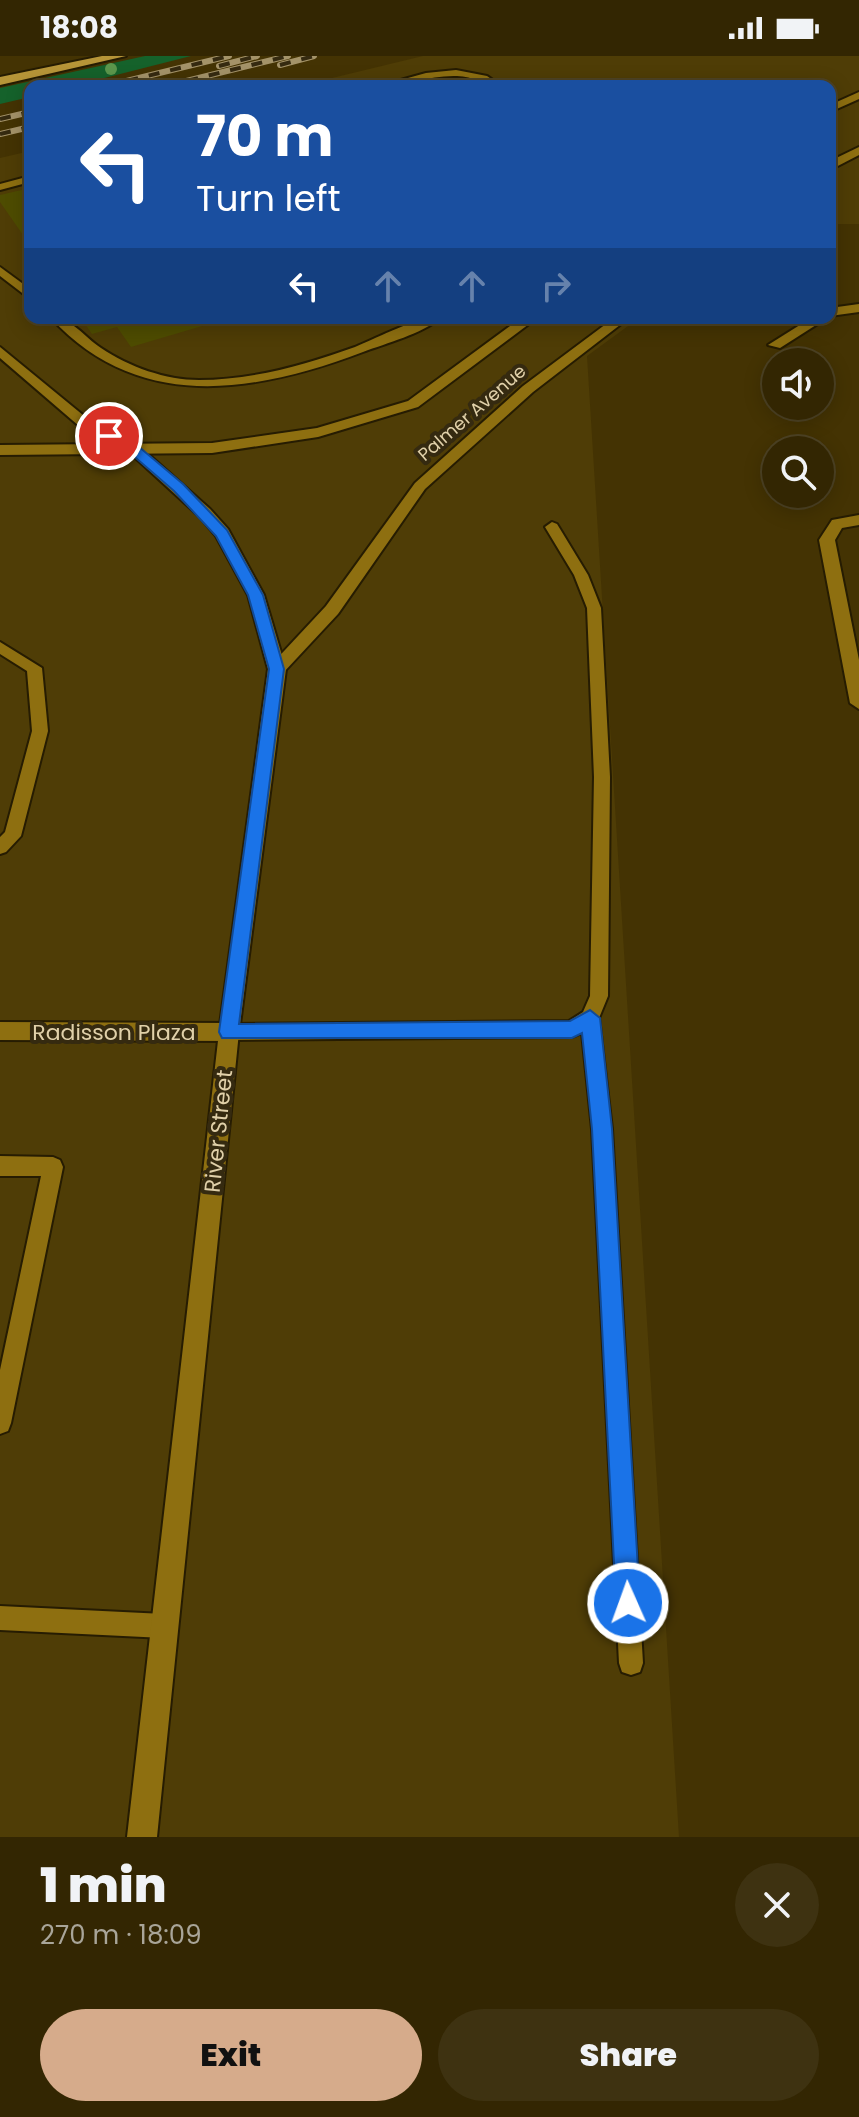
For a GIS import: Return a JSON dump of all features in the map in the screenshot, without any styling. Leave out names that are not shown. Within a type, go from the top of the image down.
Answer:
[{"type":"highway","points":[[0,81],[120,56]]},
{"type":"street","points":[[836,106],[859,95]]},
{"type":"street","points":[[836,163],[859,150]]},
{"type":"street","points":[[836,311],[859,308]]},
{"type":"street","name":"Palmer Avenue","points":[[0,450],[212,448],[318,432],[413,404],[522,324]]},
{"type":"street","name":"Palmer Avenue","points":[[277,669],[332,610],[420,486],[528,389],[614,324]]},
{"type":"street","points":[[775,345],[810,324]]},
{"type":"street","name":"River Street","points":[[0,351],[84,423],[134,449],[191,499],[222,533],[256,595],[277,669],[229,1032],[142,1837]]},
{"type":"street","points":[[859,520],[837,524],[827,540],[859,703]]},
{"type":"street","name":"Radisson Plaza","points":[[0,1031],[229,1032]]},
{"type":"lane","points":[[414,80],[454,72],[488,80]]},
{"type":"lane","points":[[0,187],[24,181]]},
{"type":"lane","points":[[0,270],[24,290]]},
{"type":"lane","points":[[64,324],[98,353],[139,371],[196,384],[243,382],[375,345],[422,324]]},
{"type":"lane","points":[[552,527],[581,575],[594,608],[602,777],[599,996],[590,1018],[604,1160],[631,1663]]},
{"type":"lane","points":[[0,647],[34,668],[40,731],[13,836],[0,847]]},
{"type":"lane","points":[[229,1032],[572,1029],[590,1018]]},
{"type":"lane","points":[[0,1166],[53,1167],[10,1322],[0,1423]]},
{"type":"lane","points":[[0,1618],[164,1626]]},
{"type":"shaded area","points":[[423,56],[859,56],[859,224],[836,224],[836,80],[324,80]]},
{"type":"shaded area","points":[[24,152],[24,324],[631,324],[587,356],[679,1837],[0,1837],[0,158]]},
{"type":"green space","points":[[145,56],[191,56],[97,80],[36,80]]},
{"type":"green space","points":[[24,83],[24,98],[0,104],[0,88]]},
{"type":"building","points":[[24,189],[24,236],[0,202],[0,195]]},
{"type":"building","points":[[85,324],[209,324],[131,347],[117,327],[92,334]]},
{"type":"railway","points":[[131,80],[229,56]]},
{"type":"railway","points":[[219,66],[257,56]]},
{"type":"railway","points":[[190,80],[288,56]]},
{"type":"railway","points":[[280,65],[314,56]]},
{"type":"railway","points":[[0,119],[24,113]]},
{"type":"railway","points":[[0,134],[24,128]]},
{"type":"route","points":[[109,436],[134,449],[179,488],[222,533],[256,595],[277,669],[229,1032],[572,1029],[590,1018],[602,1129],[628,1603]]}]
